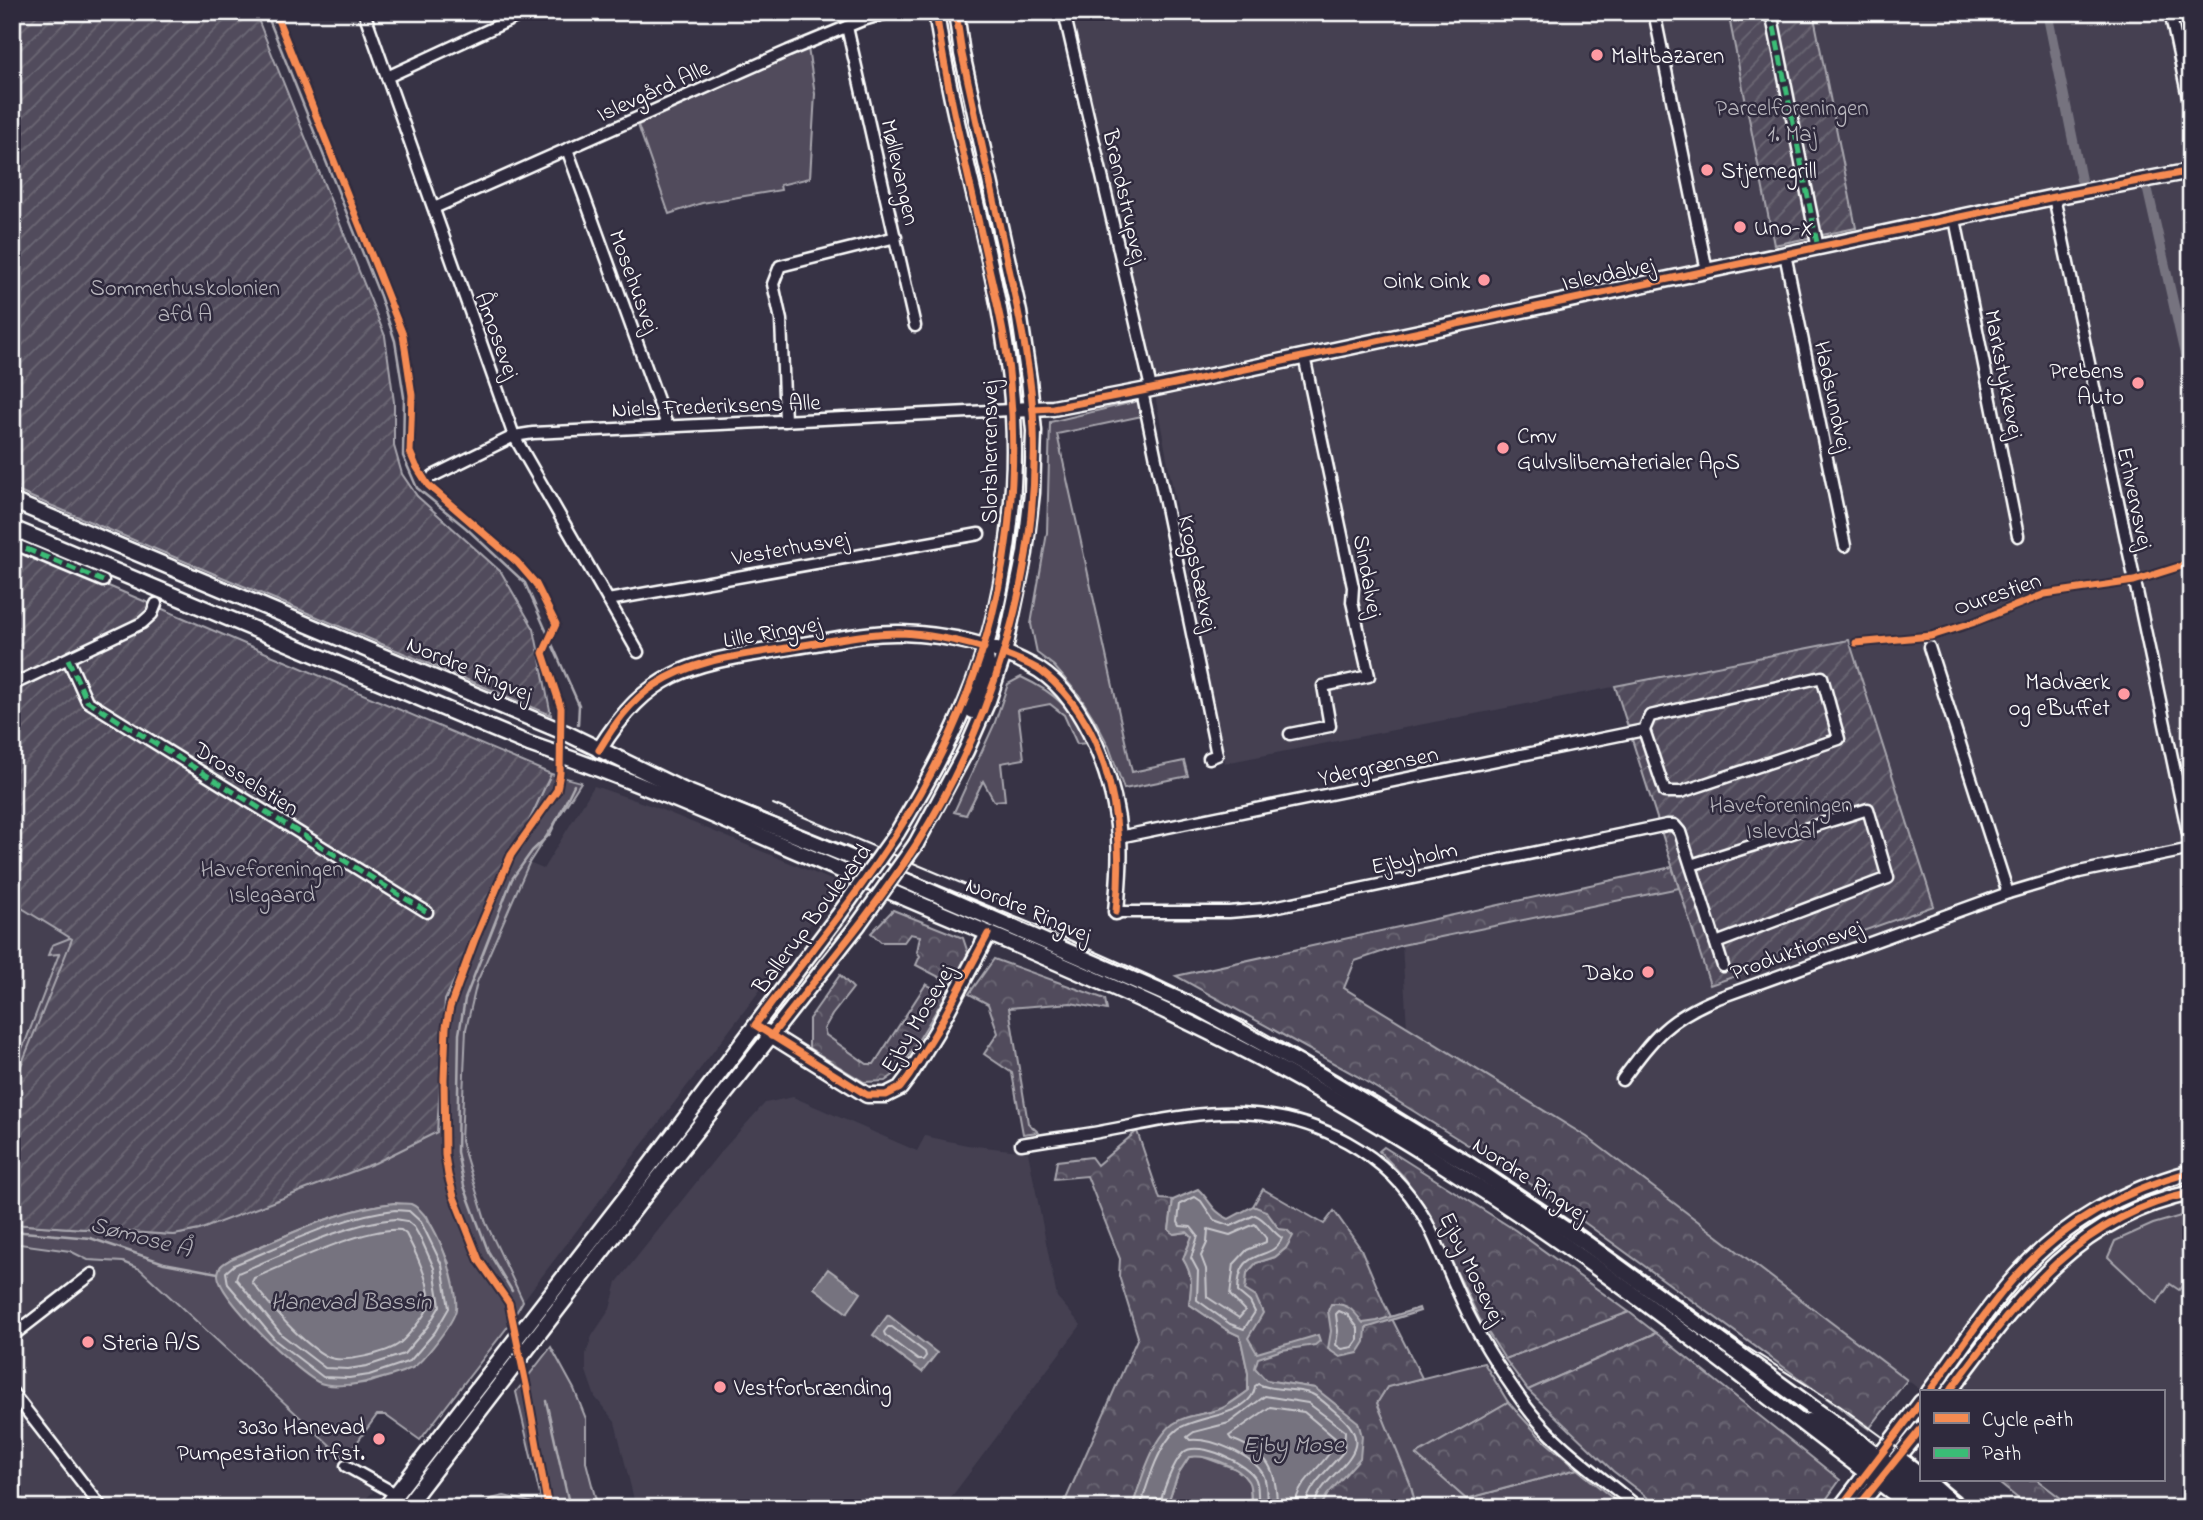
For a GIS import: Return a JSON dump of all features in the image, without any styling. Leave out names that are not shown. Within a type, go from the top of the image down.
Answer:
[{"type":"street","name":"Åmosevej","points":[[364,12],[514,436],[638,652]]},
{"type":"street","points":[[387,77],[527,12]]},
{"type":"street","name":"Islevgård Alle","points":[[434,208],[847,27],[891,12]]},
{"type":"street","name":"Slotsherrensvej","points":[[897,833],[945,749],[967,700],[985,648],[1006,552],[1012,480],[1010,382],[999,315],[943,58],[936,12]]},
{"type":"street","name":"Slotsherrensvej","points":[[916,844],[977,726],[1004,654],[1025,553],[1032,493],[1033,410],[1018,312],[962,54],[956,12]]},
{"type":"street","name":"Brandstrupvej","points":[[1065,12],[1146,389]]},
{"type":"street","points":[[1654,12],[1707,271]]},
{"type":"street","points":[[1771,12],[1818,248]]},
{"type":"street","points":[[2169,12],[2191,112]]},
{"type":"street","name":"Møllevangen","points":[[847,27],[897,237],[915,326]]},
{"type":"street","name":"Mosehusvej","points":[[567,149],[667,425]]},
{"type":"street","name":"Islevdalvej","points":[[1011,410],[1053,408],[2191,170]]},
{"type":"street","name":"Erhvervsvej","points":[[2054,197],[2191,849]]},
{"type":"street","name":"Markstykkevej","points":[[1955,219],[2018,536]]},
{"type":"street","points":[[785,421],[781,320],[773,284],[780,266],[897,237]]},
{"type":"street","name":"Hadsundvej","points":[[1785,254],[1845,546]]},
{"type":"street","name":"Sindalvej","points":[[1290,734],[1331,726],[1323,686],[1369,676],[1304,356]]},
{"type":"street","name":"Krogsbækvej","points":[[1146,389],[1217,755],[1209,758]]},
{"type":"street","name":"Niels Frederiksens Alle","points":[[433,475],[514,436],[667,425],[1011,410]]},
{"type":"street","name":"Nordre Ringvej","points":[[12,501],[555,729],[684,790],[858,860],[1198,1008],[1318,1074],[1468,1164],[1587,1244],[1872,1464],[1889,1470],[1913,1508]]},
{"type":"street","name":"Slotsherrensvej","points":[[1004,654],[997,641],[997,632],[1013,548],[1013,533],[1009,522]]},
{"type":"street","name":"Nordre Ringvej","points":[[12,528],[529,744],[647,788],[1183,1019],[1385,1129],[1509,1207],[1755,1389],[1872,1464],[1889,1470],[1946,1508]]},
{"type":"street","name":"Vesterhusvej","points":[[608,600],[979,534]]},
{"type":"street","points":[[12,543],[103,581]]},
{"type":"street","points":[[12,685],[142,623],[152,614],[156,604]]},
{"type":"street","name":"Lille Ringvej","points":[[599,750],[621,716],[637,699],[674,674],[695,665],[871,635],[925,634],[952,638],[985,648]]},
{"type":"street","points":[[1929,647],[2008,893]]},
{"type":"street","points":[[985,648],[1040,671],[1078,711],[1096,745],[1108,777],[1119,837],[1116,912]]},
{"type":"street","name":"Slotsherrensvej","points":[[928,823],[939,786],[984,683],[988,669],[985,648]]},
{"type":"street","name":"Drosselstien","points":[[68,659],[87,701],[426,912]]},
{"type":"street","name":"Ydergrænsen","points":[[1822,677],[1839,739],[1681,792],[1665,792],[1644,730],[1650,716],[1822,677]]},
{"type":"street","name":"Ydergrænsen","points":[[1119,837],[1644,730]]},
{"type":"street","points":[[1691,865],[1868,808],[1888,878],[1716,943]]},
{"type":"street","name":"Ejbyholm","points":[[1116,912],[1229,912],[1264,909],[1522,853],[1674,825],[1681,832],[1723,966]]},
{"type":"street","name":"Ballerup Boulevard","points":[[385,1508],[632,1189],[838,916],[897,833]]},
{"type":"street","name":"Ballerup Boulevard","points":[[405,1508],[642,1199],[858,925],[916,844]]},
{"type":"street","name":"Produktionsvej","points":[[1622,1080],[1645,1047],[1663,1029],[1698,1006],[2008,893],[2079,872],[2191,849]]},
{"type":"street","name":"Ejby Mosevej","points":[[755,1025],[867,1095],[886,1095],[900,1088],[909,1076],[936,1032],[988,934]]},
{"type":"street","name":"Ejby Mosevej","points":[[1021,1144],[1189,1115],[1241,1113],[1281,1118],[1312,1126],[1353,1143],[1400,1183],[1424,1218],[1483,1340],[1527,1408],[1555,1438],[1639,1508]]},
{"type":"street","points":[[1929,1390],[2001,1293],[2027,1264],[2062,1234],[2094,1212],[2128,1194],[2191,1172]]},
{"type":"street","points":[[1951,1390],[2014,1306],[2041,1276],[2071,1249],[2105,1227],[2141,1209],[2191,1193]]},
{"type":"street","points":[[12,1336],[92,1274]]},
{"type":"street","points":[[12,1392],[102,1508]]},
{"type":"street","points":[[1840,1508],[1920,1403]]},
{"type":"street","points":[[1857,1508],[1920,1430]]},
{"type":"street","points":[[346,1466],[396,1494]]},
{"type":"street","points":[[1889,1470],[1920,1476]]},
{"type":"street","points":[[1889,1470],[1930,1508]]},
{"type":"street","points":[[1928,1482],[1958,1508]]},
{"type":"shaded area","points":[[1068,12],[1728,12],[1774,244],[1856,228],[1813,12],[2191,12],[2191,1508],[2074,1508],[2040,1482],[2164,1482],[2164,1390],[1920,1390],[1587,1137],[1407,1028],[1402,945],[1679,888],[1710,985],[1933,906],[1849,641],[1225,763],[1151,374]]},
{"type":"shaded area","points":[[594,786],[655,807],[841,884],[523,1301],[486,1223],[461,1141],[466,1029],[477,982],[529,863],[543,869]]},
{"type":"shaded area","points":[[12,902],[72,939],[12,1088]]},
{"type":"shaded area","points":[[793,1097],[917,1151],[925,1136],[967,1145],[1028,1152],[1057,1297],[1081,1325],[943,1508],[636,1508],[615,1422],[595,1397],[586,1371],[586,1354],[592,1336],[610,1309],[617,1282],[718,1155],[765,1103]]},
{"type":"shaded area","points":[[12,1241],[70,1251],[88,1260],[123,1262],[140,1269],[345,1459],[373,1492],[356,1508],[12,1508]]},
{"type":"green space","name":"Sommerhuskolonien afd A","points":[[12,12],[255,12],[385,336],[394,402],[394,446],[402,474],[417,496],[501,572],[534,629],[551,715],[12,489]]},
{"type":"green space","name":"Parcelforeningen 1. Maj","points":[[1728,12],[1813,12],[1856,228],[1774,245]]},
{"type":"green space","points":[[808,48],[815,94],[810,178],[780,185],[781,190],[702,203],[669,214],[638,125]]},
{"type":"green space","points":[[1138,401],[1142,416],[1057,434],[1132,772],[1184,761],[1188,776],[1124,789],[1109,747],[1079,695],[1054,666],[1037,653],[1031,624],[1047,533],[1050,422]]},
{"type":"green space","name":"Haveforeningen Islegaard","points":[[12,545],[551,774],[445,1000],[437,1132],[375,1163],[199,1230],[174,1235],[12,1224],[12,1088],[72,939],[12,902]]},
{"type":"green space","name":"Haveforeningen Islevdal","points":[[1849,640],[1934,906],[1710,985],[1615,686]]},
{"type":"green space","points":[[1021,677],[1054,696],[1075,720],[1089,743],[1077,744],[1064,715],[1050,704],[1018,710],[1024,759],[1001,763],[1005,800],[994,801],[983,781],[966,815],[954,812],[994,725],[1008,684]]},
{"type":"green space","points":[[551,774],[581,782],[529,863],[477,982],[466,1029],[461,1141],[486,1223],[523,1301],[509,1325],[420,1440],[385,1415],[377,1415],[345,1459],[140,1269],[123,1262],[88,1260],[70,1251],[12,1243],[12,1224],[174,1235],[199,1230],[436,1132],[445,1000]],"holes":[[[395,1203],[427,1216],[449,1263],[414,1367],[371,1382],[349,1385],[221,1266],[291,1233],[353,1211]]]},
{"type":"green space","points":[[1672,867],[1679,888],[1402,945],[1355,961],[1344,988],[1587,1137],[1907,1380],[1869,1429],[1537,1188],[1357,1076],[1176,976]]},
{"type":"green space","points":[[893,910],[963,938],[968,953],[952,984],[916,965],[920,956],[917,952],[920,936],[910,934],[904,942],[881,942],[871,933]]},
{"type":"green space","points":[[75,936],[12,1093],[12,1069],[59,954],[48,955],[52,945]]},
{"type":"green space","points":[[994,959],[1105,999],[1107,1010],[1071,1003],[1009,1008],[1028,1123],[1038,1132],[1023,1134],[1012,1073],[984,1054],[998,1033],[988,1004],[969,994]]},
{"type":"green space","points":[[840,975],[853,988],[824,1029],[826,1035],[867,1064],[874,1064],[926,984],[946,995],[900,1070],[885,1081],[864,1082],[809,1048],[809,1019]]},
{"type":"green space","points":[[711,1123],[506,1388],[504,1387],[699,1135]]},
{"type":"green space","points":[[1137,1131],[1160,1199],[1173,1200],[1169,1230],[1174,1234],[1187,1232],[1192,1237],[1183,1259],[1191,1280],[1189,1304],[1240,1336],[1248,1373],[1248,1391],[1222,1409],[1189,1417],[1145,1470],[1132,1508],[1062,1508],[1138,1337],[1119,1276],[1120,1259],[1087,1176],[1054,1179],[1057,1161],[1091,1157],[1097,1165]]},
{"type":"green space","points":[[1384,1147],[1515,1230],[1629,1312],[1505,1359],[1479,1318],[1426,1208],[1404,1177],[1379,1151]]},
{"type":"green space","points":[[1263,1189],[1324,1224],[1334,1211],[1361,1249],[1384,1303],[1422,1378],[1387,1387],[1377,1403],[1414,1498],[1380,1508],[1320,1508],[1327,1495],[1315,1388],[1265,1380],[1254,1368],[1257,1358],[1248,1338],[1245,1290],[1247,1273],[1256,1263],[1275,1257],[1286,1248],[1278,1228],[1266,1213],[1253,1206]]},
{"type":"green space","points":[[2191,1213],[2191,1273],[2179,1290],[2170,1284],[2157,1303],[2108,1257],[2115,1241],[2153,1224]]},
{"type":"green space","points":[[1629,1312],[1656,1333],[1528,1390],[1505,1359]]},
{"type":"green space","points":[[1656,1333],[1840,1480],[1820,1508],[1661,1508],[1613,1471],[1528,1390]]},
{"type":"green space","points":[[551,1347],[574,1389],[586,1419],[586,1462],[598,1508],[543,1508],[516,1392]]},
{"type":"green space","points":[[1484,1363],[1508,1402],[1417,1455],[1466,1499],[1577,1469],[1617,1502],[1601,1508],[1380,1508],[1414,1498],[1377,1403],[1387,1387]]},
{"type":"green space","points":[[1508,1402],[1540,1437],[1577,1469],[1466,1499],[1416,1455]]},
{"type":"green space","points":[[1198,1455],[1239,1470],[1250,1483],[1251,1508],[1166,1508],[1178,1474],[1189,1457]]},
{"type":"green space","points":[[1998,1482],[2040,1482],[2074,1508],[2030,1508]]},
{"type":"green space","points":[[504,1496],[542,1505],[543,1508],[481,1508],[491,1499]]},
{"type":"water","name":"Ejby Mose","points":[[1198,1189],[1215,1210],[1229,1219],[1253,1206],[1266,1211],[1279,1229],[1287,1230],[1293,1236],[1286,1248],[1275,1257],[1256,1263],[1247,1273],[1245,1290],[1256,1297],[1263,1313],[1248,1338],[1257,1353],[1318,1335],[1320,1341],[1315,1345],[1282,1350],[1258,1358],[1255,1368],[1266,1380],[1315,1388],[1358,1422],[1362,1436],[1360,1458],[1327,1495],[1320,1508],[1251,1508],[1248,1481],[1237,1470],[1204,1457],[1189,1457],[1178,1474],[1166,1508],[1132,1508],[1148,1463],[1166,1431],[1184,1418],[1224,1407],[1248,1391],[1248,1373],[1240,1336],[1189,1304],[1191,1280],[1183,1259],[1192,1237],[1187,1232],[1174,1234],[1169,1230],[1173,1200]]},
{"type":"water","name":"Hanevad Bassin","points":[[395,1203],[411,1204],[420,1210],[437,1235],[454,1284],[454,1315],[437,1341],[412,1368],[379,1379],[351,1384],[327,1385],[318,1382],[293,1364],[244,1316],[222,1286],[219,1269],[231,1259],[332,1217]]},
{"type":"water","points":[[828,1269],[861,1293],[847,1313],[814,1288]]},
{"type":"water","points":[[1331,1304],[1350,1308],[1363,1323],[1419,1308],[1420,1311],[1366,1328],[1365,1342],[1358,1353],[1340,1357],[1328,1349],[1331,1331],[1328,1311]]},
{"type":"water","points":[[888,1315],[937,1353],[922,1372],[873,1335]]},
{"type":"waterway","points":[[266,12],[380,296],[395,341],[404,397],[403,456],[417,488],[466,528],[525,583],[579,705],[578,725]]},
{"type":"waterway","points":[[2047,12],[2081,180]]},
{"type":"waterway","points":[[2148,191],[2191,381]]},
{"type":"waterway","points":[[512,1291],[488,1251],[464,1186],[457,1152],[459,1034],[465,999],[512,879],[532,851],[550,834],[574,785]]},
{"type":"waterway","name":"Sømose Å","points":[[12,1231],[90,1238],[164,1263],[218,1273]]},
{"type":"waterway","points":[[546,1401],[570,1508]]},
{"type":"tram line","points":[[724,797],[1047,930],[1246,1022],[1378,1098],[1491,1168],[1582,1229],[1743,1345],[1840,1406],[1920,1464]]},
{"type":"tram line","points":[[773,804],[999,899]]},
{"type":"tram line","points":[[1942,1482],[1974,1508]]},
{"type":"marked path","points":[[1771,12],[1818,248]]},
{"type":"marked path","points":[[12,543],[103,581]]},
{"type":"marked path","points":[[68,659],[87,701],[427,912]]},
{"type":"cycle path","points":[[275,12],[403,335],[412,395],[410,452],[416,466],[428,485],[517,562],[536,584],[556,624],[543,653],[561,708],[560,773],[557,790],[511,855],[475,939],[450,1007],[446,1027],[444,1079],[445,1155],[448,1175],[479,1260],[509,1303],[548,1508]]},
{"type":"cycle path","points":[[936,12],[953,107],[1009,368],[1013,443],[1011,502],[1004,560],[992,616],[975,672],[954,726],[928,779],[898,831],[864,881],[755,1025],[867,1095],[886,1095],[900,1088],[909,1076],[936,1032],[988,934]]},
{"type":"cycle path","points":[[771,1036],[882,894],[916,845],[943,798],[988,698],[1019,593],[1033,484],[1034,430],[1030,384],[1019,314],[962,54],[956,12]]},
{"type":"cycle path","points":[[1033,409],[1053,408],[1142,391],[2054,197],[2191,171]]},
{"type":"cycle path","name":"Ourestien","points":[[1856,643],[1931,636],[2045,594],[2134,581],[2191,563]]},
{"type":"cycle path","points":[[599,750],[623,714],[646,691],[671,676],[704,663],[887,633],[932,636],[984,648]]},
{"type":"cycle path","points":[[1004,654],[1038,669],[1066,695],[1085,721],[1099,750],[1115,815],[1118,848],[1116,912]]},
{"type":"cycle path","points":[[1930,1390],[2003,1291],[2052,1241],[2073,1225],[2118,1199],[2191,1172]]},
{"type":"cycle path","points":[[1951,1390],[2024,1297],[2051,1268],[2080,1243],[2113,1222],[2150,1205],[2191,1193]]},
{"type":"cycle path","points":[[1840,1508],[1920,1403]]},
{"type":"cycle path","points":[[1857,1508],[1920,1430]]},
{"type":"place","name":"Maltbazaren","points":[[1597,55]]},
{"type":"place","name":"Stjernegrill","points":[[1707,170]]},
{"type":"place","name":"Uno-X","points":[[1740,227]]},
{"type":"place","name":"Oink Oink","points":[[1484,280]]},
{"type":"place","name":"Prebens Auto","points":[[2138,383]]},
{"type":"place","name":"Cmv Gulvslibematerialer ApS","points":[[1503,448]]},
{"type":"place","name":"Madværk og eBuffet","points":[[2124,694]]},
{"type":"place","name":"Dako","points":[[1648,972]]},
{"type":"place","name":"Steria A/S","points":[[88,1342]]},
{"type":"place","name":"Vestforbrænding","points":[[720,1387]]},
{"type":"place","name":"3030 Hanevad Pumpestation trfst.","points":[[379,1439]]}]
